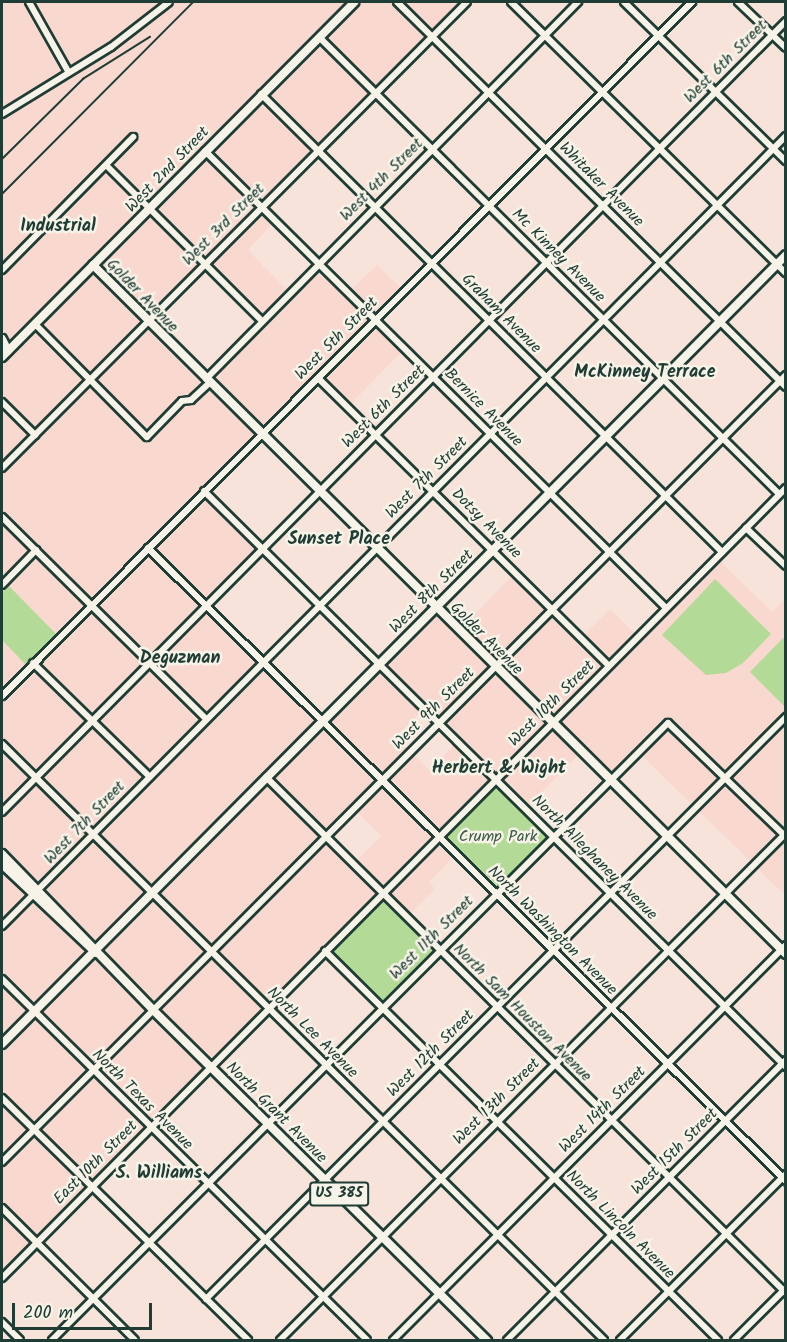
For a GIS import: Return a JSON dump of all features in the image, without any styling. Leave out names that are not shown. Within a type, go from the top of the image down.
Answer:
[{"type":"main road","name":"West 2nd Street","points":[[2,357],[354,2]]},
{"type":"main road","name":"West 8th Street","points":[[2,1044],[33,1011],[96,952],[151,893],[786,255]]},
{"type":"main road","name":"Golder Avenue","points":[[93,265],[609,780],[784,950]]},
{"type":"main road","points":[[2,339],[8,351]]},
{"type":"main road","name":"North Grant Avenue","points":[[2,854],[35,893]]},
{"type":"main road","name":"North Grant Avenue","points":[[2,864],[96,952],[487,1341]]},
{"type":"street","points":[[29,2],[69,74]]},
{"type":"street","points":[[2,114],[111,47],[169,2]]},
{"type":"street","name":"Whitaker Avenue","points":[[397,2],[786,387]]},
{"type":"street","name":"West 3rd Street","points":[[2,468],[467,2]]},
{"type":"street","points":[[511,2],[786,273]]},
{"type":"street","name":"West 4th Street","points":[[91,379],[147,437],[182,401],[191,400],[261,320],[490,93],[578,2]]},
{"type":"street","points":[[624,2],[786,161]]},
{"type":"street","name":"West 5th Street","points":[[2,696],[692,2]]},
{"type":"street","points":[[738,2],[786,48]]},
{"type":"street","name":"West 6th Street","points":[[2,813],[786,21]]},
{"type":"street","name":"Mc Kinney Avenue","points":[[319,37],[779,494]]},
{"type":"street","name":"Graham Avenue","points":[[261,94],[722,552]]},
{"type":"street","points":[[2,270],[133,136]]},
{"type":"street","name":"West 7th Street","points":[[2,926],[786,136]]},
{"type":"street","name":"Bernice Avenue","points":[[205,151],[666,608]]},
{"type":"street","points":[[106,165],[261,320]]},
{"type":"street","points":[[35,324],[91,379]]},
{"type":"street","name":"West 9th Street","points":[[2,1162],[786,375]]},
{"type":"street","name":"Dotsy Avenue","points":[[318,378],[609,666]]},
{"type":"street","points":[[2,402],[35,435]]},
{"type":"street","name":"West 10th Street","points":[[211,1067],[786,488]]},
{"type":"street","name":"North Alleghaney Avenue","points":[[204,491],[609,893],[784,1063]]},
{"type":"street","points":[[2,517],[206,719]]},
{"type":"street","points":[[746,528],[786,566]]},
{"type":"street","name":"North Washington Avenue","points":[[148,548],[495,894],[784,1177]]},
{"type":"street","points":[[2,585],[36,550]]},
{"type":"street","points":[[33,663],[150,777]]},
{"type":"street","name":"West 12th Street","points":[[206,1299],[786,717]]},
{"type":"street","name":"West 11th Street","points":[[52,1341],[439,950],[668,723],[724,779]]},
{"type":"street","name":"North Lee Avenue","points":[[2,744],[604,1341]]},
{"type":"street","name":"North Sam Houston Avenue","points":[[266,777],[325,838],[785,1291]]},
{"type":"street","points":[[724,779],[785,836]]},
{"type":"street","name":"West 13th Street","points":[[280,1341],[667,949],[785,836]]},
{"type":"street","name":"West 14th Street","points":[[393,1341],[724,1006],[784,950]]},
{"type":"street","name":"North Lincoln Avenue","points":[[325,951],[718,1341]]},
{"type":"street","name":"North Texas Avenue","points":[[2,980],[367,1341]]},
{"type":"street","name":"West 15th Street","points":[[507,1341],[784,1063]]},
{"type":"street","name":"East 10th Street","points":[[2,1278],[211,1067]]},
{"type":"street","points":[[2,1098],[248,1341]]},
{"type":"street","points":[[620,1341],[784,1177]]},
{"type":"street","points":[[2,1208],[135,1341]]},
{"type":"street","points":[[734,1341],[785,1291]]},
{"type":"street","points":[[2,1322],[20,1341]]},
{"type":"shaded area","points":[[2,2],[473,2],[431,45],[373,94],[261,207],[275,221],[248,250],[289,292],[318,263],[348,293],[377,265],[404,291],[375,320],[404,349],[348,407],[318,378],[262,434],[205,378],[261,320],[204,264],[146,323],[258,434],[201,491],[257,549],[204,603],[322,720],[435,607],[459,630],[515,573],[581,638],[610,609],[638,637],[609,666],[613,669],[721,562],[772,612],[785,599],[785,895],[638,752],[612,775],[586,749],[595,738],[525,809],[496,780],[438,837],[456,855],[429,882],[435,889],[406,918],[382,894],[2,1278]],"holes":[[[424,709],[457,742],[429,770],[396,737]],[[354,809],[381,836],[352,865],[325,837]]]},
{"type":"green space","points":[[715,579],[771,634],[743,663],[726,673],[706,675],[662,635]]},
{"type":"green space","points":[[9,586],[58,636],[27,666],[2,640],[2,593]]},
{"type":"green space","points":[[783,638],[786,641],[785,707],[750,672]]},
{"type":"green space","name":"Crump Park","points":[[497,786],[549,837],[499,888],[447,837]]},
{"type":"green space","points":[[383,900],[435,952],[385,1003],[333,952]]},
{"type":"railway","points":[[2,194],[193,2]]},
{"type":"railway","points":[[2,159],[83,79],[150,37]]},
{"type":"district","name":"Industrial","points":[[58,227]]},
{"type":"district","name":"McKinney Terrace","points":[[645,373]]},
{"type":"district","name":"Sunset Place","points":[[339,540]]},
{"type":"district","name":"Deguzman","points":[[180,659]]},
{"type":"district","name":"Herbert & Wight","points":[[499,769]]},
{"type":"district","name":"S. Williams","points":[[159,1174]]}]
